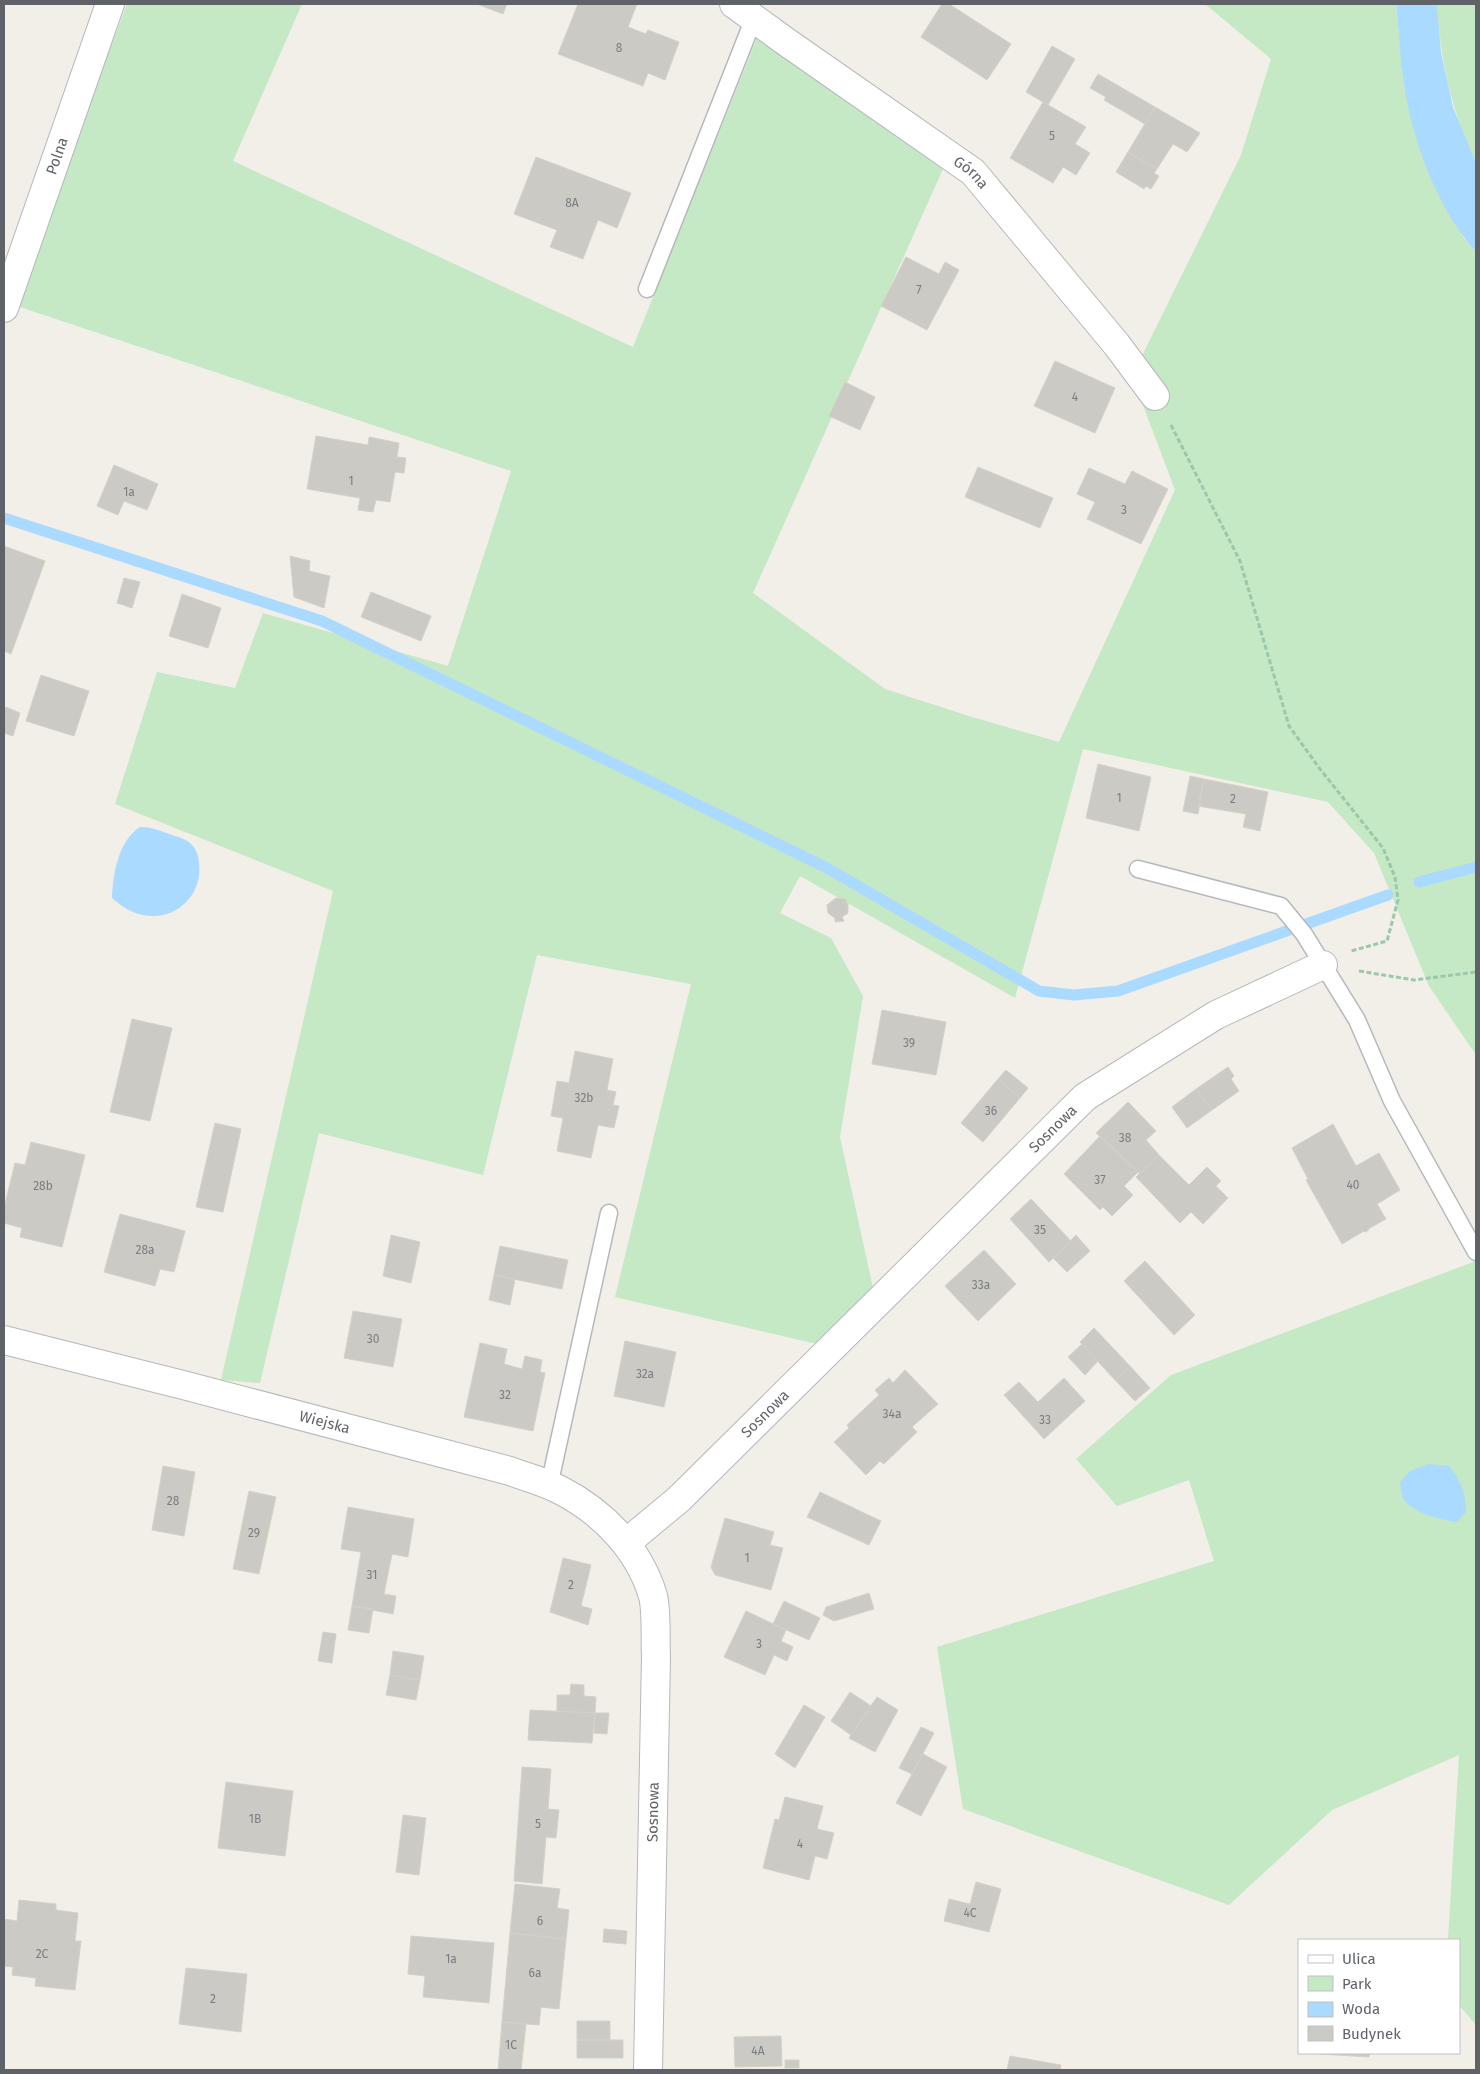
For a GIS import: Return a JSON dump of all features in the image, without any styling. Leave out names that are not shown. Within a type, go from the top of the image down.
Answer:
[{"type":"street","name":"Polna","points":[[4,308],[110,4]]},
{"type":"street","name":"Górna","points":[[744,11],[973,172],[1117,345],[1155,396]]},
{"type":"street","name":"Sosnowa","points":[[648,2070],[656,1656],[654,1607],[644,1571],[626,1543],[680,1500],[1085,1097],[1216,1015],[1323,965]]},
{"type":"street","name":"Wiejska","points":[[4,1340],[510,1471],[559,1489],[598,1514],[626,1543]]},
{"type":"lane","points":[[647,289],[744,11]]},
{"type":"lane","points":[[1138,869],[1281,906],[1292,917],[1357,1020],[1392,1101],[1476,1252]]},
{"type":"lane","points":[[549,1486],[609,1214]]},
{"type":"path","points":[[1155,396],[1196,472],[1240,561],[1289,726],[1320,769],[1383,848],[1395,878],[1398,900],[1387,941],[1351,951],[1323,965]]},
{"type":"path","points":[[1323,965],[1414,980],[1476,972]]},
{"type":"green space","points":[[127,4],[302,4],[233,161],[633,347],[757,38],[943,169],[753,593],[885,689],[1059,742],[1175,490],[1132,376],[1241,155],[1271,59],[1205,4],[1396,4],[1404,85],[1415,134],[1463,237],[1476,252],[1476,1055],[1429,986],[1374,853],[1328,802],[1083,749],[1015,998],[800,876],[780,913],[831,938],[863,996],[840,1137],[873,1288],[817,1344],[615,1297],[691,984],[537,955],[483,1175],[319,1133],[260,1383],[221,1380],[333,891],[115,804],[157,672],[235,688],[263,613],[448,666],[511,471],[14,305]]},
{"type":"green space","points":[[1437,4],[1476,4],[1476,163],[1460,124],[1449,85],[1441,46]]},
{"type":"green space","points":[[1476,1261],[1476,2025],[1460,2006],[1460,1939],[1448,1939],[1459,1755],[1332,1810],[1229,1905],[963,1809],[937,1647],[1214,1561],[1189,1480],[1117,1506],[1076,1459],[1171,1375]]},
{"type":"water","points":[[1396,4],[1437,4],[1441,52],[1453,107],[1476,163],[1476,252],[1450,216],[1420,151],[1404,84]]},
{"type":"water","points":[[140,827],[155,829],[185,840],[192,845],[198,856],[199,876],[196,887],[183,905],[163,915],[151,916],[135,913],[112,898],[118,859],[126,841]]},
{"type":"water","points":[[1429,1464],[1449,1466],[1460,1482],[1464,1493],[1466,1512],[1457,1522],[1420,1512],[1403,1498],[1400,1482],[1410,1471]]},
{"type":"building","points":[[477,4],[507,4],[503,14]]},
{"type":"building","points":[[578,4],[637,4],[628,27],[646,34],[648,30],[679,42],[665,80],[648,73],[643,86],[558,54]]},
{"type":"building","points":[[942,4],[949,4],[1011,44],[987,80],[921,37]]},
{"type":"building","points":[[1052,46],[1075,59],[1048,105],[1026,92]]},
{"type":"building","points":[[1098,74],[1155,107],[1145,124],[1104,100],[1106,97],[1090,88]]},
{"type":"building","points":[[1043,102],[1086,127],[1075,144],[1090,153],[1076,175],[1063,167],[1053,183],[1010,158]]},
{"type":"building","points":[[1155,107],[1200,133],[1187,152],[1173,144],[1157,169],[1128,152]]},
{"type":"building","points":[[1128,152],[1157,169],[1154,173],[1159,176],[1151,189],[1146,186],[1144,189],[1116,172]]},
{"type":"building","points":[[536,157],[631,193],[617,228],[598,220],[583,259],[550,247],[557,230],[514,214]]},
{"type":"building","points":[[906,257],[939,274],[945,262],[959,270],[927,330],[881,306]]},
{"type":"building","points":[[1055,361],[1115,388],[1095,433],[1034,406]]},
{"type":"building","points":[[845,382],[875,397],[860,430],[829,416]]},
{"type":"building","points":[[316,436],[368,445],[369,437],[399,443],[397,457],[406,458],[404,473],[395,472],[390,502],[376,500],[373,512],[358,510],[360,498],[307,489]]},
{"type":"building","points":[[114,465],[158,484],[147,510],[124,501],[118,515],[97,506]]},
{"type":"building","points":[[978,467],[1053,498],[1040,528],[965,497]]},
{"type":"building","points":[[1089,468],[1125,484],[1132,471],[1168,489],[1141,544],[1087,519],[1095,502],[1077,494]]},
{"type":"building","points":[[4,546],[45,561],[11,654],[4,651]]},
{"type":"building","points":[[290,556],[310,561],[309,571],[330,576],[324,608],[294,597]]},
{"type":"building","points":[[124,578],[140,582],[132,608],[117,603]]},
{"type":"building","points":[[371,592],[431,616],[421,641],[361,617]]},
{"type":"building","points":[[182,594],[221,608],[208,648],[169,636]]},
{"type":"building","points":[[41,675],[89,691],[74,736],[26,721]]},
{"type":"building","points":[[6,707],[20,713],[13,736],[4,733],[4,711]]},
{"type":"building","points":[[1098,764],[1151,777],[1139,831],[1086,818]]},
{"type":"building","points":[[1190,776],[1204,779],[1198,814],[1183,811]]},
{"type":"building","points":[[1204,779],[1268,792],[1260,831],[1243,827],[1246,814],[1198,806]]},
{"type":"building","points":[[836,898],[845,899],[848,904],[848,913],[842,917],[844,921],[835,922],[835,918],[828,913],[827,905]]},
{"type":"building","points":[[882,1010],[946,1022],[936,1075],[872,1064]]},
{"type":"building","points":[[132,1019],[172,1028],[150,1121],[110,1112]]},
{"type":"building","points":[[575,1051],[613,1059],[607,1090],[616,1092],[613,1105],[619,1106],[614,1128],[598,1125],[591,1158],[557,1151],[563,1118],[551,1116],[557,1081],[569,1083]]},
{"type":"building","points":[[1228,1067],[1234,1076],[1231,1079],[1239,1091],[1212,1110],[1196,1089]]},
{"type":"building","points":[[1006,1070],[1028,1088],[1020,1098],[998,1079]]},
{"type":"building","points":[[998,1079],[1020,1098],[983,1142],[961,1123]]},
{"type":"building","points":[[1196,1089],[1212,1110],[1187,1128],[1172,1107]]},
{"type":"building","points":[[1128,1102],[1156,1131],[1146,1140],[1159,1155],[1140,1174],[1096,1133]]},
{"type":"building","points":[[215,1123],[241,1129],[223,1212],[196,1207]]},
{"type":"building","points":[[1333,1124],[1356,1166],[1379,1153],[1400,1190],[1377,1204],[1386,1219],[1342,1244],[1306,1180],[1308,1179],[1292,1148]]},
{"type":"building","points":[[1100,1136],[1138,1172],[1124,1186],[1133,1195],[1112,1216],[1103,1207],[1100,1210],[1064,1174]]},
{"type":"building","points":[[31,1142],[85,1155],[62,1247],[20,1237],[22,1228],[4,1223],[4,1208],[15,1163],[25,1165]]},
{"type":"building","points":[[1159,1155],[1189,1185],[1207,1167],[1221,1181],[1216,1186],[1228,1198],[1203,1224],[1191,1212],[1180,1223],[1136,1177]]},
{"type":"building","points":[[1031,1199],[1071,1241],[1049,1262],[1010,1219]]},
{"type":"building","points":[[120,1214],[185,1231],[174,1272],[160,1269],[155,1286],[104,1272]]},
{"type":"building","points":[[391,1235],[420,1242],[411,1283],[383,1276]]},
{"type":"building","points":[[1076,1235],[1090,1251],[1067,1272],[1053,1258]]},
{"type":"building","points":[[500,1246],[568,1260],[562,1289],[494,1275]]},
{"type":"building","points":[[984,1250],[1016,1284],[978,1321],[945,1286]]},
{"type":"building","points":[[1145,1261],[1195,1315],[1174,1335],[1124,1281]]},
{"type":"building","points":[[494,1275],[515,1279],[510,1305],[489,1300]]},
{"type":"building","points":[[353,1311],[402,1319],[393,1367],[344,1358]]},
{"type":"building","points":[[1094,1328],[1130,1366],[1115,1380],[1080,1342]]},
{"type":"building","points":[[625,1341],[676,1352],[664,1407],[614,1396]]},
{"type":"building","points":[[480,1343],[507,1349],[504,1364],[522,1369],[525,1356],[542,1360],[540,1372],[545,1373],[533,1431],[464,1417]]},
{"type":"building","points":[[1082,1344],[1098,1361],[1085,1375],[1068,1357]]},
{"type":"building","points":[[1130,1366],[1150,1388],[1135,1401],[1115,1380]]},
{"type":"building","points":[[905,1370],[938,1404],[912,1427],[917,1432],[884,1464],[880,1461],[866,1475],[834,1442],[849,1428],[847,1425],[879,1395],[875,1390],[889,1378],[893,1383]]},
{"type":"building","points":[[1064,1378],[1085,1401],[1044,1439],[1004,1395],[1019,1382],[1038,1402]]},
{"type":"building","points":[[163,1466],[195,1472],[184,1536],[152,1530]]},
{"type":"building","points":[[249,1491],[276,1497],[259,1574],[233,1569]]},
{"type":"building","points":[[820,1492],[881,1521],[869,1545],[807,1517]]},
{"type":"building","points":[[348,1507],[414,1519],[408,1557],[392,1554],[384,1594],[396,1596],[393,1614],[352,1606],[361,1552],[341,1549]]},
{"type":"building","points":[[725,1518],[774,1532],[770,1545],[783,1548],[771,1590],[715,1575],[711,1567]]},
{"type":"building","points":[[563,1558],[591,1565],[581,1606],[592,1609],[588,1625],[550,1612]]},
{"type":"building","points":[[869,1593],[874,1609],[834,1621],[823,1615],[826,1607]]},
{"type":"building","points":[[784,1601],[820,1618],[809,1640],[773,1624]]},
{"type":"building","points":[[352,1606],[373,1609],[369,1633],[348,1630]]},
{"type":"building","points":[[746,1611],[786,1630],[781,1641],[793,1647],[787,1661],[774,1655],[765,1675],[724,1657]]},
{"type":"building","points":[[323,1632],[336,1634],[332,1663],[318,1661]]},
{"type":"building","points":[[393,1651],[424,1656],[420,1680],[390,1675]]},
{"type":"building","points":[[390,1675],[420,1680],[416,1700],[386,1695]]},
{"type":"building","points":[[571,1684],[584,1685],[584,1696],[596,1697],[595,1713],[557,1711],[557,1695],[570,1695]]},
{"type":"building","points":[[850,1692],[871,1706],[851,1735],[831,1721]]},
{"type":"building","points":[[877,1697],[898,1710],[875,1752],[849,1738]]},
{"type":"building","points":[[804,1705],[825,1717],[795,1768],[775,1754]]},
{"type":"building","points":[[530,1710],[595,1713],[592,1743],[528,1740]]},
{"type":"building","points":[[595,1713],[609,1713],[607,1734],[594,1733]]},
{"type":"building","points":[[921,1727],[934,1733],[912,1774],[899,1768]]},
{"type":"building","points":[[923,1754],[947,1767],[921,1816],[896,1803]]},
{"type":"building","points":[[522,1767],[551,1769],[548,1809],[559,1810],[556,1838],[546,1837],[542,1884],[514,1881]]},
{"type":"building","points":[[226,1782],[293,1791],[285,1856],[218,1848]]},
{"type":"building","points":[[785,1797],[823,1806],[817,1829],[834,1833],[827,1859],[815,1856],[809,1880],[763,1868],[775,1819],[779,1820]]},
{"type":"building","points":[[403,1815],[426,1818],[419,1875],[396,1872]]},
{"type":"building","points":[[976,1882],[1001,1889],[989,1932],[944,1921],[949,1899],[970,1904]]},
{"type":"building","points":[[515,1884],[560,1889],[557,1908],[569,1910],[566,1939],[510,1933]]},
{"type":"building","points":[[19,1900],[56,1904],[56,1910],[78,1913],[75,1941],[81,1941],[75,1990],[35,1986],[36,1978],[12,1975],[13,1967],[4,1966],[4,1919],[17,1921]]},
{"type":"building","points":[[604,1929],[627,1931],[626,1944],[603,1942]]},
{"type":"building","points":[[510,1933],[566,1939],[559,2009],[541,2007],[539,2025],[502,2022]]},
{"type":"building","points":[[411,1936],[494,1943],[489,2003],[423,1997],[425,1976],[408,1974]]},
{"type":"building","points":[[186,1968],[247,1974],[241,2032],[179,2024]]},
{"type":"building","points":[[577,2021],[610,2021],[610,2040],[577,2040]]},
{"type":"building","points":[[502,2022],[526,2024],[521,2070],[498,2070]]},
{"type":"building","points":[[781,2036],[782,2066],[735,2067],[734,2037]]},
{"type":"building","points":[[577,2040],[623,2040],[623,2058],[577,2058]]},
{"type":"building","points":[[1320,2054],[1370,2054],[1369,2057]]},
{"type":"building","points":[[1010,2056],[1061,2065],[1060,2070],[1007,2070]]},
{"type":"building","points":[[785,2060],[799,2060],[799,2068],[785,2068]]},
{"type":"waterway","points":[[4,518],[322,621],[827,868],[1039,991],[1074,995],[1118,991],[1388,895]]},
{"type":"waterway","points":[[1419,882],[1476,867]]}]
